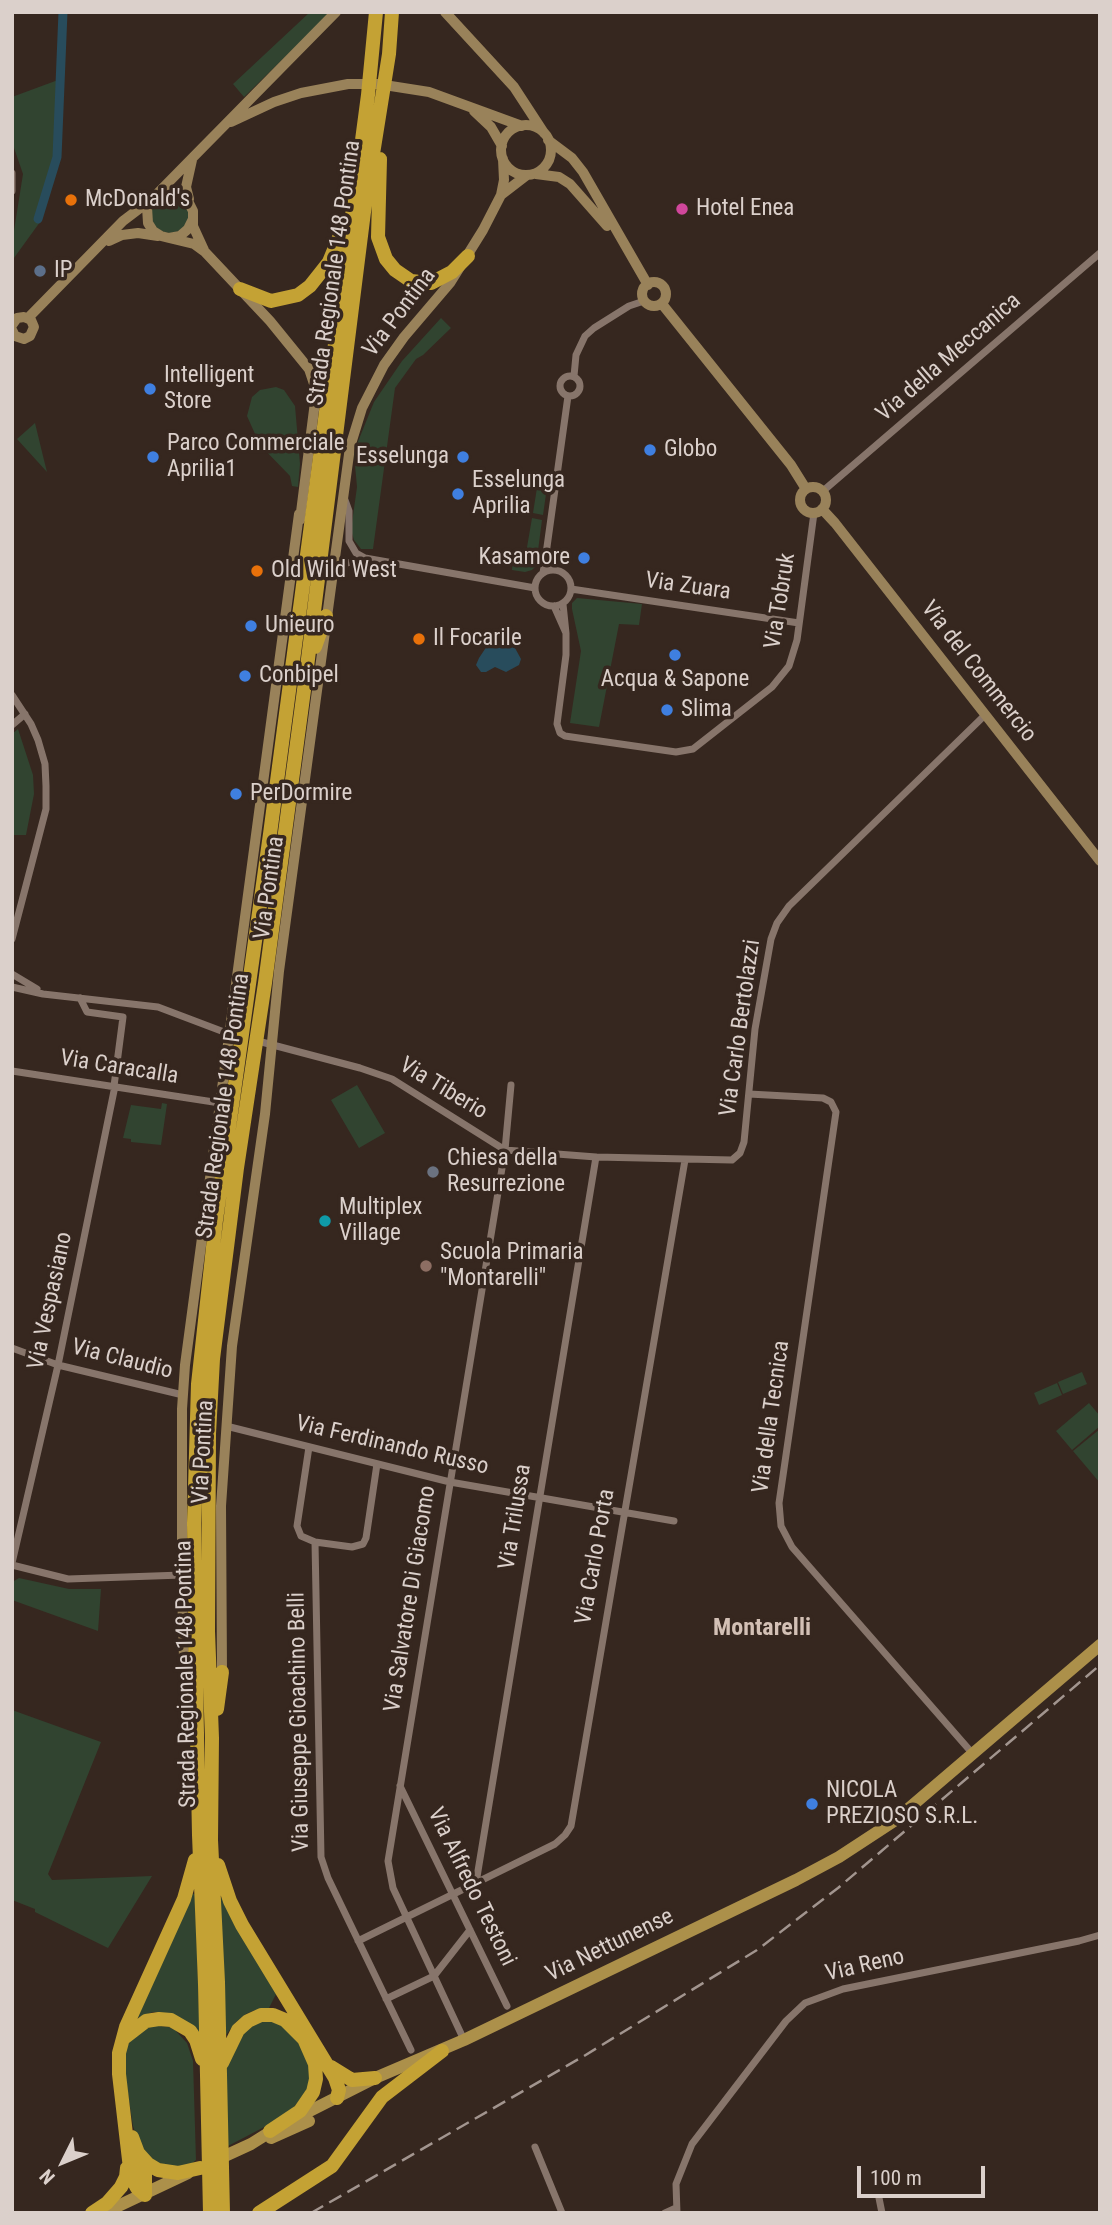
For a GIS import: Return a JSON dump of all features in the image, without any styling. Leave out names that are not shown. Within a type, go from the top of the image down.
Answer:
[{"type":"highway","name":"Strada Regionale 148 Pontina","points":[[205,1741],[194,1523],[201,1346],[368,96],[376,12]]},
{"type":"highway","name":"Strada Regionale 148 Pontina","points":[[214,2149],[207,2090],[205,1984],[205,1741],[209,1434],[213,1359],[306,675],[365,204],[389,54],[391,12]]},
{"type":"highway","points":[[378,131],[380,163],[377,231],[383,253],[390,265],[407,280],[426,283],[452,272],[468,256]]},
{"type":"highway","points":[[240,289],[271,301],[298,295],[310,286],[329,262],[338,243],[355,180]]},
{"type":"highway","points":[[301,530],[305,568]]},
{"type":"highway","points":[[306,675],[326,616]]},
{"type":"highway","points":[[205,1741],[222,1672]]},
{"type":"highway","points":[[189,1702],[205,1741]]},
{"type":"highway","name":"Strada Regionale 148 Pontina","points":[[205,1837],[218,1983],[218,2070],[214,2149],[210,2171],[210,2213]]},
{"type":"highway","points":[[205,1837],[234,1910],[328,2065],[337,2083],[337,2098]]},
{"type":"highway","points":[[145,2195],[133,2181],[128,2156],[118,2067],[121,2041],[187,1893],[205,1837]]},
{"type":"highway","points":[[273,2015],[282,1991]]},
{"type":"highway","points":[[218,2070],[230,2044],[242,2027],[257,2016],[273,2015],[291,2024],[304,2039],[314,2060],[316,2080],[313,2092],[300,2111],[276,2132]]},
{"type":"highway","points":[[121,2041],[136,2027],[150,2020],[166,2019],[182,2025],[193,2035],[198,2046],[207,2090]]},
{"type":"highway","points":[[259,2213],[332,2166],[382,2097],[442,2051]]},
{"type":"highway","points":[[328,2065],[352,2080],[375,2078]]},
{"type":"highway","points":[[123,2107],[138,2153],[148,2164],[168,2173],[210,2171]]},
{"type":"highway","points":[[123,2107],[131,2139],[145,2175],[145,2195]]},
{"type":"highway","points":[[93,2213],[107,2203],[121,2187],[126,2177],[128,2156]]},
{"type":"highway","name":"Strada Regionale 148 Pontina","points":[[210,2171],[223,2213]]},
{"type":"main road","name":"Via Nettunense","points":[[276,2132],[331,2105],[337,2098],[375,2078],[442,2051],[839,1857],[894,1821],[1100,1645]]},
{"type":"main road","points":[[93,2213],[116,2207],[210,2171],[251,2144],[442,2051]]},
{"type":"street","points":[[193,219],[188,229],[180,236],[165,237],[148,223],[147,207],[336,12]]},
{"type":"street","points":[[445,12],[514,87],[546,136],[551,149],[550,159],[544,167],[530,175]]},
{"type":"street","points":[[223,127],[254,111],[301,93],[348,84],[378,84],[429,92],[522,126],[530,126],[572,158],[583,172],[648,285]]},
{"type":"street","points":[[453,100],[485,120],[496,133],[502,146],[503,159],[510,169],[530,175],[559,177],[570,184],[631,256]]},
{"type":"street","points":[[502,146],[509,132],[522,126]]},
{"type":"street","points":[[192,158],[186,187],[193,226],[205,252]]},
{"type":"street","name":"Via Pontina","points":[[222,1672],[221,1506],[232,1346],[265,1114],[279,971],[352,437],[372,387],[404,337],[445,289],[468,256],[501,195],[504,180],[503,159]]},
{"type":"street","points":[[12,173],[12,191]]},
{"type":"street","name":"Via Pontina","points":[[501,195],[530,175]]},
{"type":"street","points":[[15,323],[101,245],[123,221],[160,193],[175,191],[191,203]]},
{"type":"street","points":[[101,245],[122,235],[138,233],[181,239],[205,252]]},
{"type":"street","name":"Via Pontina","points":[[189,1702],[184,1658],[182,1575],[183,1395],[192,1305],[315,402],[313,377],[292,346],[205,252]]},
{"type":"street","name":"Via della Meccanica","points":[[823,491],[1100,253]]},
{"type":"street","points":[[658,283],[665,288],[667,296],[662,304],[653,307],[644,301],[642,293],[648,285],[658,283]]},
{"type":"street","points":[[574,376],[579,346],[589,332],[629,306],[644,301]]},
{"type":"street","points":[[662,304],[791,465],[806,489]]},
{"type":"street","points":[[568,397],[560,390],[560,383],[564,377],[574,376]]},
{"type":"street","points":[[568,397],[578,394],[580,387],[574,376]]},
{"type":"street","points":[[546,554],[556,570],[569,579],[570,595],[563,604],[554,606],[543,603],[536,593],[536,582],[543,573],[568,397]]},
{"type":"street","points":[[815,487],[823,491],[826,500],[818,511],[806,511],[800,496],[806,489],[815,487]]},
{"type":"street","points":[[344,497],[349,512],[350,544],[356,553],[365,558],[536,588]]},
{"type":"street","name":"Via Tobruk","points":[[563,604],[566,655],[556,724],[560,733],[565,736],[678,752],[695,748],[778,682],[792,658],[818,511]]},
{"type":"street","name":"Via del Commercio","points":[[818,511],[835,523],[1100,861]]},
{"type":"street","name":"Via Pontina","points":[[299,514],[301,530]]},
{"type":"street","points":[[332,575],[344,564],[365,558]]},
{"type":"street","points":[[543,573],[556,570]]},
{"type":"street","name":"Via Zuara","points":[[571,589],[799,623]]},
{"type":"street","name":"Via Tobruk","points":[[554,606],[566,633]]},
{"type":"street","points":[[12,695],[25,713],[38,740],[45,764],[46,809],[12,939]]},
{"type":"street","points":[[12,726],[25,713]]},
{"type":"street","name":"Via Carlo Bertolazzi","points":[[505,1150],[685,1160],[728,1161],[736,1157],[744,1142],[755,1029],[771,939],[780,917],[985,715]]},
{"type":"street","points":[[12,977],[43,993]]},
{"type":"street","points":[[12,987],[80,999]]},
{"type":"street","name":"Via Tiberio","points":[[80,999],[149,1005],[174,1012],[230,1035],[369,1070],[400,1083],[505,1150]]},
{"type":"street","name":"Via Vespasiano","points":[[12,1564],[58,1365],[114,1086],[123,1017],[87,1012],[80,999]]},
{"type":"street","name":"Via Caracalla","points":[[12,1071],[220,1102]]},
{"type":"street","name":"Via Salvatore Di Giacomo","points":[[464,2040],[391,1885],[388,1867],[505,1150],[510,1085]]},
{"type":"street","name":"Via della Tecnica","points":[[749,1094],[823,1098],[831,1102],[836,1112],[779,1503],[781,1525],[792,1547],[973,1754]]},
{"type":"street","name":"Via Trilussa","points":[[476,1883],[596,1157]]},
{"type":"street","name":"Via Carlo Porta","points":[[358,1941],[557,1842],[571,1826],[685,1160]]},
{"type":"street","name":"Via Claudio","points":[[12,1349],[58,1365],[183,1395]]},
{"type":"street","name":"Via Ferdinando Russo","points":[[226,1426],[450,1482],[674,1521]]},
{"type":"street","points":[[309,1447],[297,1524],[299,1534],[315,1542],[352,1547],[361,1545],[366,1538],[377,1464]]},
{"type":"street","name":"Via Giuseppe Gioachino Belli","points":[[315,1542],[320,1853],[328,1878],[411,2050]]},
{"type":"street","points":[[12,1564],[68,1579],[182,1575]]},
{"type":"street","name":"Via Alfredo Testoni","points":[[400,1786],[507,2006]]},
{"type":"street","points":[[386,1999],[434,1976],[470,1930]]},
{"type":"street","name":"Via Reno","points":[[677,2210],[675,2192],[678,2178],[694,2140],[786,2021],[803,2004],[818,1996],[843,1989],[1100,1935]]},
{"type":"street","points":[[535,2147],[562,2213]]},
{"type":"street","points":[[879,2198],[883,2213]]},
{"type":"street","points":[[665,2213],[677,2210]]},
{"type":"green space","points":[[310,12],[331,12],[244,97],[233,84]]},
{"type":"green space","points":[[58,80],[55,157],[35,218],[40,222],[14,258],[12,243],[23,174],[12,142],[12,97]]},
{"type":"green space","points":[[170,195],[184,200],[189,214],[184,228],[170,233],[156,228],[151,214],[156,200]]},
{"type":"green space","points":[[441,318],[451,328],[416,359],[395,388],[373,549],[361,549],[351,530],[357,487],[354,454],[357,444],[374,402],[402,361]]},
{"type":"green space","points":[[276,387],[284,390],[295,406],[300,464],[298,487],[292,486],[290,476],[260,445],[247,416],[252,397],[260,390]]},
{"type":"green space","points":[[35,423],[43,456],[47,472],[17,439]]},
{"type":"green space","points":[[539,475],[544,476],[547,487],[543,515],[533,513]]},
{"type":"green space","points":[[532,518],[542,520],[536,566],[525,572],[512,570],[514,552],[526,553]]},
{"type":"green space","points":[[577,598],[642,604],[639,625],[619,624],[599,727],[570,723],[581,651],[572,609],[572,603]]},
{"type":"green space","points":[[18,729],[33,775],[34,794],[26,835],[12,835],[12,734]]},
{"type":"green space","points":[[357,1085],[385,1133],[359,1148],[331,1100]]},
{"type":"green space","points":[[162,1103],[167,1104],[161,1145],[131,1142],[131,1139],[123,1138],[131,1105],[161,1109]]},
{"type":"green space","points":[[1082,1372],[1087,1384],[1063,1394],[1058,1382]]},
{"type":"green space","points":[[1057,1383],[1062,1395],[1039,1405],[1034,1393]]},
{"type":"green space","points":[[1089,1403],[1100,1416],[1100,1426],[1072,1450],[1056,1431]]},
{"type":"green space","points":[[1100,1429],[1099,1459],[1100,1483],[1073,1451]]},
{"type":"green space","points":[[19,1578],[69,1589],[101,1589],[98,1631],[12,1600],[14,1581]]},
{"type":"green space","points":[[12,1710],[101,1742],[48,1874],[52,1880],[152,1876],[108,1948],[35,1912],[35,1909],[12,1900]]},
{"type":"green space","points":[[218,1892],[276,1994],[268,2010],[255,2010],[246,2014],[225,2036]]},
{"type":"green space","points":[[192,1894],[195,1894],[200,2041],[167,2013],[153,2012],[135,2019]]},
{"type":"green space","points":[[261,2019],[284,2025],[304,2049],[310,2072],[308,2088],[289,2114],[228,2146],[226,2068],[235,2039]]},
{"type":"green space","points":[[147,2025],[175,2030],[187,2043],[193,2061],[196,2160],[179,2169],[156,2162],[147,2154],[139,2143],[133,2126],[124,2069],[126,2044]]},
{"type":"water","points":[[496,642],[515,648],[521,659],[519,665],[506,672],[495,667],[481,672],[476,665],[479,658],[487,646]]},
{"type":"waterway","points":[[38,219],[57,157],[63,12]]},
{"type":"railway","points":[[311,2213],[584,2056],[757,1950],[838,1888],[1100,1665]]},
{"type":"place","name":"McDonald's","points":[[71,200]]},
{"type":"place","name":"Hotel Enea","points":[[682,209]]},
{"type":"place","name":"IP","points":[[40,271]]},
{"type":"place","name":"Intelligent Store","points":[[150,389]]},
{"type":"place","name":"Globo","points":[[650,450]]},
{"type":"place","name":"Parco Commerciale Aprilia1","points":[[153,457]]},
{"type":"place","name":"Esselunga","points":[[463,457]]},
{"type":"place","name":"Esselunga Aprilia","points":[[458,494]]},
{"type":"place","name":"Kasamore","points":[[584,558]]},
{"type":"place","name":"Old Wild West","points":[[257,571]]},
{"type":"place","name":"Unieuro","points":[[251,626]]},
{"type":"place","name":"Il Focarile","points":[[419,639]]},
{"type":"place","name":"Acqua & Sapone","points":[[675,655]]},
{"type":"place","name":"Conbipel","points":[[245,676]]},
{"type":"place","name":"Slima","points":[[667,710]]},
{"type":"place","name":"PerDormire","points":[[236,794]]},
{"type":"place","name":"Chiesa della Resurrezione","points":[[433,1172]]},
{"type":"place","name":"Multiplex Village","points":[[325,1221]]},
{"type":"place","name":"Scuola Primaria \"Montarelli\"","points":[[426,1266]]},
{"type":"place","name":"NICOLA PREZIOSO S.R.L.","points":[[812,1804]]},
{"type":"district","name":"Montarelli","points":[[762,1629]]}]
